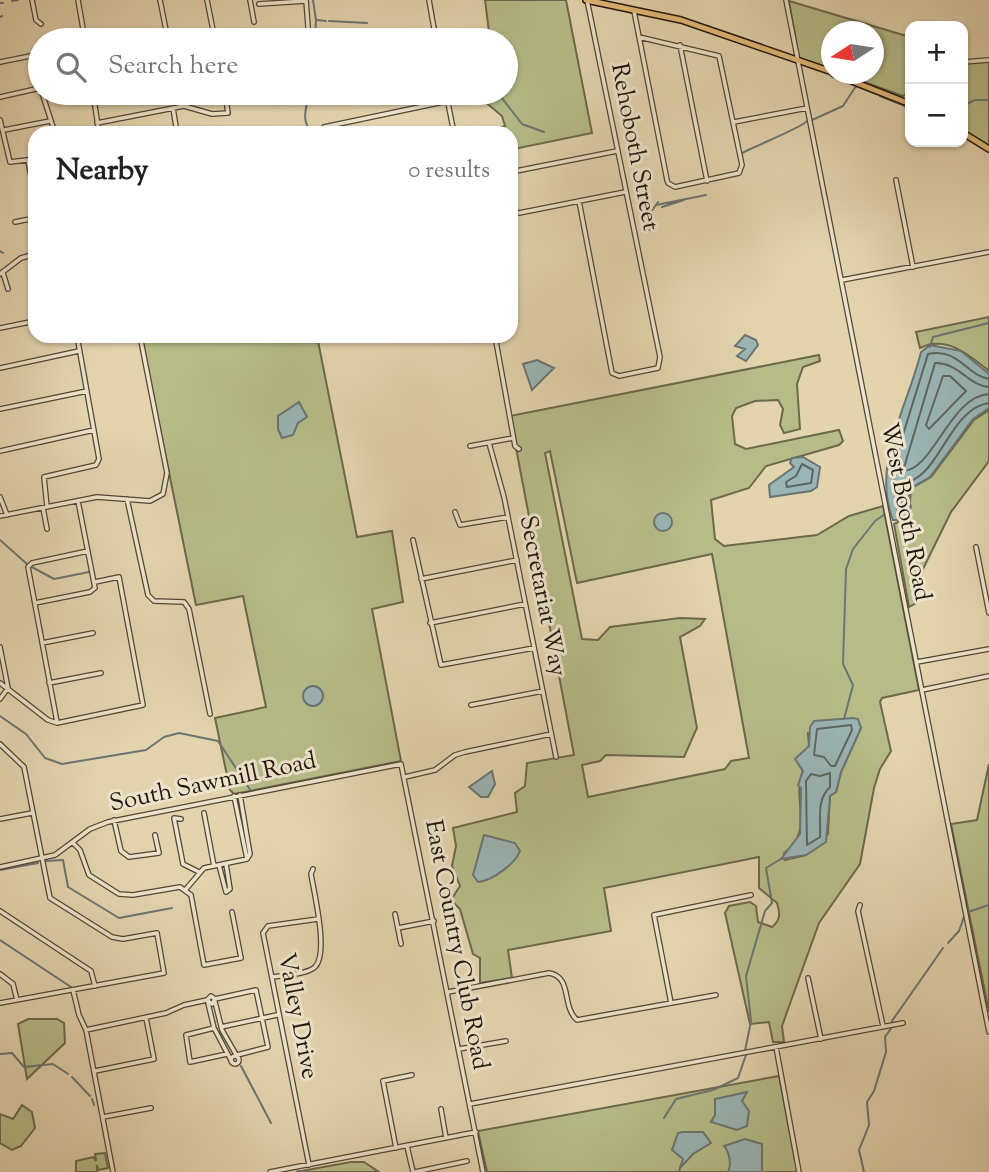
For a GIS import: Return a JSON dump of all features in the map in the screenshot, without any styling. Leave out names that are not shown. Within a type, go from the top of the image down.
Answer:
[{"type":"main road","points":[[586,0],[691,23],[821,69]]},
{"type":"main road","points":[[861,84],[904,101]]},
{"type":"main road","points":[[968,137],[989,149]]},
{"type":"street","points":[[32,0],[36,20],[41,24]]},
{"type":"street","points":[[78,0],[83,28]]},
{"type":"street","points":[[160,0],[166,28]]},
{"type":"street","points":[[207,0],[213,28]]},
{"type":"street","points":[[250,0],[254,22]]},
{"type":"street","points":[[259,5],[306,0],[308,28]]},
{"type":"street","points":[[429,0],[434,28]]},
{"type":"street","name":"Rehoboth Street","points":[[579,201],[614,375],[660,365],[586,0]]},
{"type":"street","name":"West Booth Road","points":[[786,0],[989,1032]]},
{"type":"street","points":[[633,9],[668,183],[675,187],[741,171],[734,122],[719,56],[639,37]]},
{"type":"street","points":[[680,45],[707,181]]},
{"type":"street","points":[[0,62],[28,57]]},
{"type":"street","points":[[968,62],[989,60]]},
{"type":"street","points":[[0,97],[28,91]]},
{"type":"street","points":[[46,105],[52,126]]},
{"type":"street","points":[[95,105],[98,126]]},
{"type":"street","points":[[97,123],[184,106],[212,114],[228,113],[227,105]]},
{"type":"street","points":[[329,126],[429,105]]},
{"type":"street","points":[[449,105],[453,126]]},
{"type":"street","points":[[173,108],[176,126]]},
{"type":"street","points":[[734,122],[807,108]]},
{"type":"street","points":[[0,120],[10,162],[28,161]]},
{"type":"street","points":[[4,130],[50,121]]},
{"type":"street","points":[[518,171],[617,151]]},
{"type":"street","points":[[896,180],[914,267]]},
{"type":"street","points":[[518,213],[625,192]]},
{"type":"street","points":[[15,222],[28,219]]},
{"type":"street","points":[[842,280],[989,252]]},
{"type":"street","points":[[8,289],[2,274],[21,258],[28,256]]},
{"type":"street","points":[[0,328],[28,322]]},
{"type":"street","points":[[47,529],[44,477],[98,463],[77,343]]},
{"type":"street","points":[[0,516],[104,496],[156,500],[163,494],[168,480],[141,343]]},
{"type":"street","points":[[496,343],[513,438],[519,449]]},
{"type":"street","points":[[0,368],[79,351]]},
{"type":"street","points":[[0,409],[87,391]]},
{"type":"street","points":[[0,451],[94,430]]},
{"type":"street","points":[[470,446],[513,438]]},
{"type":"street","name":"Secretariat Way","points":[[489,443],[508,517],[556,757]]},
{"type":"street","points":[[0,497],[7,515]]},
{"type":"street","points":[[127,499],[148,595],[154,601],[184,602],[189,608],[210,714]]},
{"type":"street","points":[[34,603],[90,592],[95,588],[78,501]]},
{"type":"street","points":[[455,512],[460,525],[508,517]]},
{"type":"street","points":[[413,540],[440,665],[534,648]]},
{"type":"street","points":[[976,547],[989,613]]},
{"type":"street","points":[[57,723],[28,565],[88,551]]},
{"type":"street","points":[[421,579],[517,560]]},
{"type":"street","points":[[0,682],[48,720],[57,723],[143,705],[119,577],[95,582]]},
{"type":"street","points":[[430,623],[525,604]]},
{"type":"street","points":[[42,643],[93,633]]},
{"type":"street","points":[[0,648],[8,688],[0,699]]},
{"type":"street","points":[[917,662],[989,649]]},
{"type":"street","points":[[0,670],[3,665]]},
{"type":"street","points":[[50,683],[101,673]]},
{"type":"street","points":[[922,690],[989,676]]},
{"type":"street","points":[[471,705],[543,691]]},
{"type":"street","points":[[405,776],[435,770],[454,755],[551,734]]},
{"type":"street","points":[[0,744],[24,767],[48,892],[55,904],[112,937],[123,939],[157,933],[164,973],[0,1003]]},
{"type":"street","name":"East Country Club Road","points":[[401,764],[483,1172]]},
{"type":"street","name":"South Sawmill Road","points":[[0,867],[41,860],[73,843],[90,829],[114,820],[401,764]]},
{"type":"street","points":[[186,889],[199,872],[216,865],[247,859],[250,854],[240,795]]},
{"type":"street","points":[[234,796],[247,859]]},
{"type":"street","points":[[0,819],[32,813]]},
{"type":"street","points":[[204,813],[216,865],[226,892],[230,889],[226,863]]},
{"type":"street","points":[[181,819],[174,818],[183,864],[199,872]]},
{"type":"street","points":[[114,820],[119,847],[125,856],[159,853],[155,835]]},
{"type":"street","points":[[73,843],[80,850],[89,875],[119,894],[133,895],[180,887],[186,889],[191,895],[204,965],[241,958],[232,912]]},
{"type":"street","points":[[272,977],[314,967],[321,937],[311,874],[313,869]]},
{"type":"street","points":[[671,1003],[654,915],[751,895]]},
{"type":"street","points":[[860,905],[858,911],[883,1026]]},
{"type":"street","points":[[0,911],[91,971],[95,986]]},
{"type":"street","points":[[395,914],[401,944]]},
{"type":"street","name":"Valley Drive","points":[[309,1164],[278,1015],[264,928],[318,919]]},
{"type":"street","points":[[398,928],[434,921]]},
{"type":"street","points":[[448,992],[549,973],[563,979],[570,1014],[577,1020],[716,995]]},
{"type":"street","points":[[0,974],[13,984],[17,1000]]},
{"type":"street","points":[[808,978],[821,1039]]},
{"type":"street","points":[[73,990],[86,1030],[113,1172]]},
{"type":"street","points":[[86,1030],[256,990],[268,1047],[237,1056]]},
{"type":"street","points":[[208,1002],[214,1028],[232,1062],[237,1063],[237,1056],[221,1027],[215,1000]]},
{"type":"street","points":[[221,1027],[278,1015]]},
{"type":"street","points":[[94,1071],[154,1059],[146,1018]]},
{"type":"street","points":[[470,1104],[903,1023]]},
{"type":"street","points":[[214,1028],[186,1035],[190,1062],[227,1054]]},
{"type":"street","points":[[459,1049],[506,1041]]},
{"type":"street","points":[[776,1047],[799,1172]]},
{"type":"street","points":[[396,1148],[383,1081],[412,1075]]},
{"type":"street","points":[[103,1117],[151,1108]]},
{"type":"street","points":[[441,1109],[446,1138]]},
{"type":"street","points":[[270,1172],[476,1132]]},
{"type":"street","points":[[407,1146],[414,1172],[467,1161]]},
{"type":"green space","points":[[485,0],[566,0],[592,133],[518,148],[518,126],[505,126],[502,116],[489,105],[518,105],[518,28],[488,28]]},
{"type":"green space","points":[[789,1],[856,21],[821,21],[821,66],[799,58]]},
{"type":"green space","points":[[884,29],[905,36],[903,96],[870,84],[884,84]]},
{"type":"green space","points":[[989,62],[989,146],[968,134],[968,63]]},
{"type":"green space","points":[[989,317],[989,371],[965,353],[948,345],[920,348],[916,332]]},
{"type":"green space","points":[[143,343],[318,343],[357,537],[392,531],[403,602],[372,609],[401,761],[234,794],[230,790],[215,718],[266,707],[243,596],[196,605]]},
{"type":"green space","points":[[819,355],[820,361],[803,367],[797,384],[800,429],[784,433],[780,425],[783,409],[778,400],[755,401],[736,408],[732,416],[735,444],[746,449],[839,430],[843,441],[839,445],[766,466],[749,488],[711,500],[715,539],[724,546],[817,535],[849,516],[883,506],[919,690],[882,698],[880,702],[891,751],[880,769],[874,788],[860,864],[819,923],[782,1026],[784,1042],[773,1042],[769,1022],[750,1024],[725,913],[729,906],[750,902],[756,906],[758,922],[772,927],[777,922],[777,903],[759,888],[759,857],[604,888],[611,931],[508,950],[512,978],[480,983],[480,958],[473,954],[460,909],[451,900],[460,886],[452,866],[456,846],[453,828],[517,812],[515,793],[525,786],[527,763],[574,755],[510,416]],"holes":[[[550,451],[577,583],[712,554],[749,758],[731,761],[725,769],[588,797],[582,765],[600,761],[606,755],[684,757],[697,728],[680,637],[700,626],[705,619],[680,618],[610,627],[598,640],[582,639],[545,453]],[[861,728],[841,772],[836,792],[830,796],[828,834],[806,855],[785,860],[784,853],[793,845],[800,825],[799,793],[803,771],[799,765],[809,746],[808,733]]]},
{"type":"green space","points":[[989,410],[989,461],[951,512],[923,569],[916,603],[909,607],[894,524],[909,513],[912,488],[931,477],[974,420]]},
{"type":"green space","points":[[989,764],[989,1012],[951,824],[977,820]]},
{"type":"green space","points":[[28,1019],[57,1019],[64,1023],[65,1043],[27,1079],[18,1024]]},
{"type":"green space","points":[[779,1076],[798,1172],[487,1172],[478,1131]]},
{"type":"green space","points":[[22,1105],[32,1112],[35,1128],[21,1146],[12,1150],[0,1143],[0,1114],[13,1119]]},
{"type":"green space","points":[[105,1153],[108,1168],[98,1170],[97,1165],[97,1172],[76,1172],[76,1161],[93,1157],[96,1161],[95,1154]]},
{"type":"green space","points":[[364,1162],[379,1172],[296,1172]]},
{"type":"water","points":[[745,335],[756,340],[758,345],[746,361],[737,356],[745,349],[735,346]]},
{"type":"water","points":[[930,345],[961,351],[989,374],[989,408],[973,419],[930,477],[911,488],[908,498],[911,507],[904,520],[893,520],[887,499],[889,456],[921,352]]},
{"type":"water","points":[[537,360],[554,368],[532,390],[523,364]]},
{"type":"water","points":[[299,402],[307,417],[298,423],[293,435],[282,438],[278,429],[278,416]]},
{"type":"water","points":[[803,457],[820,467],[817,487],[811,491],[770,497],[769,485],[794,467],[790,463],[792,458]]},
{"type":"water","points":[[663,513],[669,516],[672,522],[669,528],[663,531],[657,528],[654,522],[657,516]]},
{"type":"water","points":[[313,686],[320,689],[323,696],[320,703],[313,706],[306,703],[303,696],[306,689]]},
{"type":"water","points":[[858,719],[861,728],[841,772],[836,792],[830,796],[826,842],[806,855],[781,859],[800,834],[801,788],[798,785],[803,771],[795,759],[809,746],[810,727],[814,721]]},
{"type":"water","points":[[492,771],[495,784],[488,797],[481,797],[469,787]]},
{"type":"water","points":[[484,835],[515,843],[520,851],[503,871],[478,882],[473,875]]},
{"type":"water","points":[[747,1092],[742,1101],[749,1111],[747,1126],[737,1130],[711,1122],[715,1115],[715,1099]]},
{"type":"water","points":[[703,1132],[711,1143],[693,1154],[680,1168],[683,1159],[672,1150],[678,1133]]},
{"type":"water","points":[[745,1139],[762,1144],[762,1172],[728,1172],[729,1158],[724,1146]]},
{"type":"waterway","points":[[12,1],[18,0]]},
{"type":"waterway","points":[[313,0],[316,28]]},
{"type":"waterway","points":[[317,20],[326,21]]},
{"type":"waterway","points":[[329,21],[367,23]]},
{"type":"waterway","points":[[812,120],[843,106],[856,86],[877,94]]},
{"type":"waterway","points":[[880,96],[905,106]]},
{"type":"waterway","points":[[968,104],[975,100],[989,100]]},
{"type":"waterway","points":[[307,105],[305,119],[307,126]]},
{"type":"waterway","points":[[507,105],[522,124],[544,132]]},
{"type":"waterway","points":[[742,153],[807,121]]},
{"type":"waterway","points":[[656,205],[706,195]]},
{"type":"waterway","points":[[662,207],[684,200]]},
{"type":"waterway","points":[[649,230],[653,228],[651,212],[658,202]]},
{"type":"waterway","points":[[930,347],[933,337],[989,323]]},
{"type":"waterway","points":[[844,719],[853,685],[843,664],[846,569],[853,549],[875,521],[885,514]]},
{"type":"waterway","points":[[0,540],[27,564]]},
{"type":"waterway","points":[[30,566],[54,579],[89,572]]},
{"type":"waterway","points":[[0,716],[26,734],[45,758],[62,764],[146,750],[164,737],[179,733],[218,741],[251,791]]},
{"type":"waterway","points":[[745,1051],[751,1021],[746,976],[765,911],[772,903],[766,868],[781,859]]},
{"type":"waterway","points":[[46,861],[63,860],[68,887],[119,918],[172,908]]},
{"type":"waterway","points":[[0,870],[38,863]]},
{"type":"waterway","points":[[968,912],[989,905]]},
{"type":"waterway","points":[[948,943],[959,931],[964,917]]},
{"type":"waterway","points":[[0,940],[71,987]]},
{"type":"waterway","points":[[892,1021],[943,948]]},
{"type":"waterway","points":[[864,1172],[859,1150],[869,1125],[867,1102],[874,1091],[886,1052],[885,1037],[892,1027]]},
{"type":"waterway","points":[[0,1054],[12,1053],[24,1067],[53,1064],[68,1074]]},
{"type":"waterway","points":[[664,1118],[676,1099],[713,1090],[738,1078],[746,1055]]},
{"type":"waterway","points":[[241,1066],[271,1123]]},
{"type":"waterway","points":[[72,1077],[90,1096]]},
{"type":"waterway","points":[[92,1099],[94,1105]]},
{"type":"waterway","points":[[679,1172],[680,1168]]},
{"type":"waterway","points":[[299,1172],[306,1172]]}]
